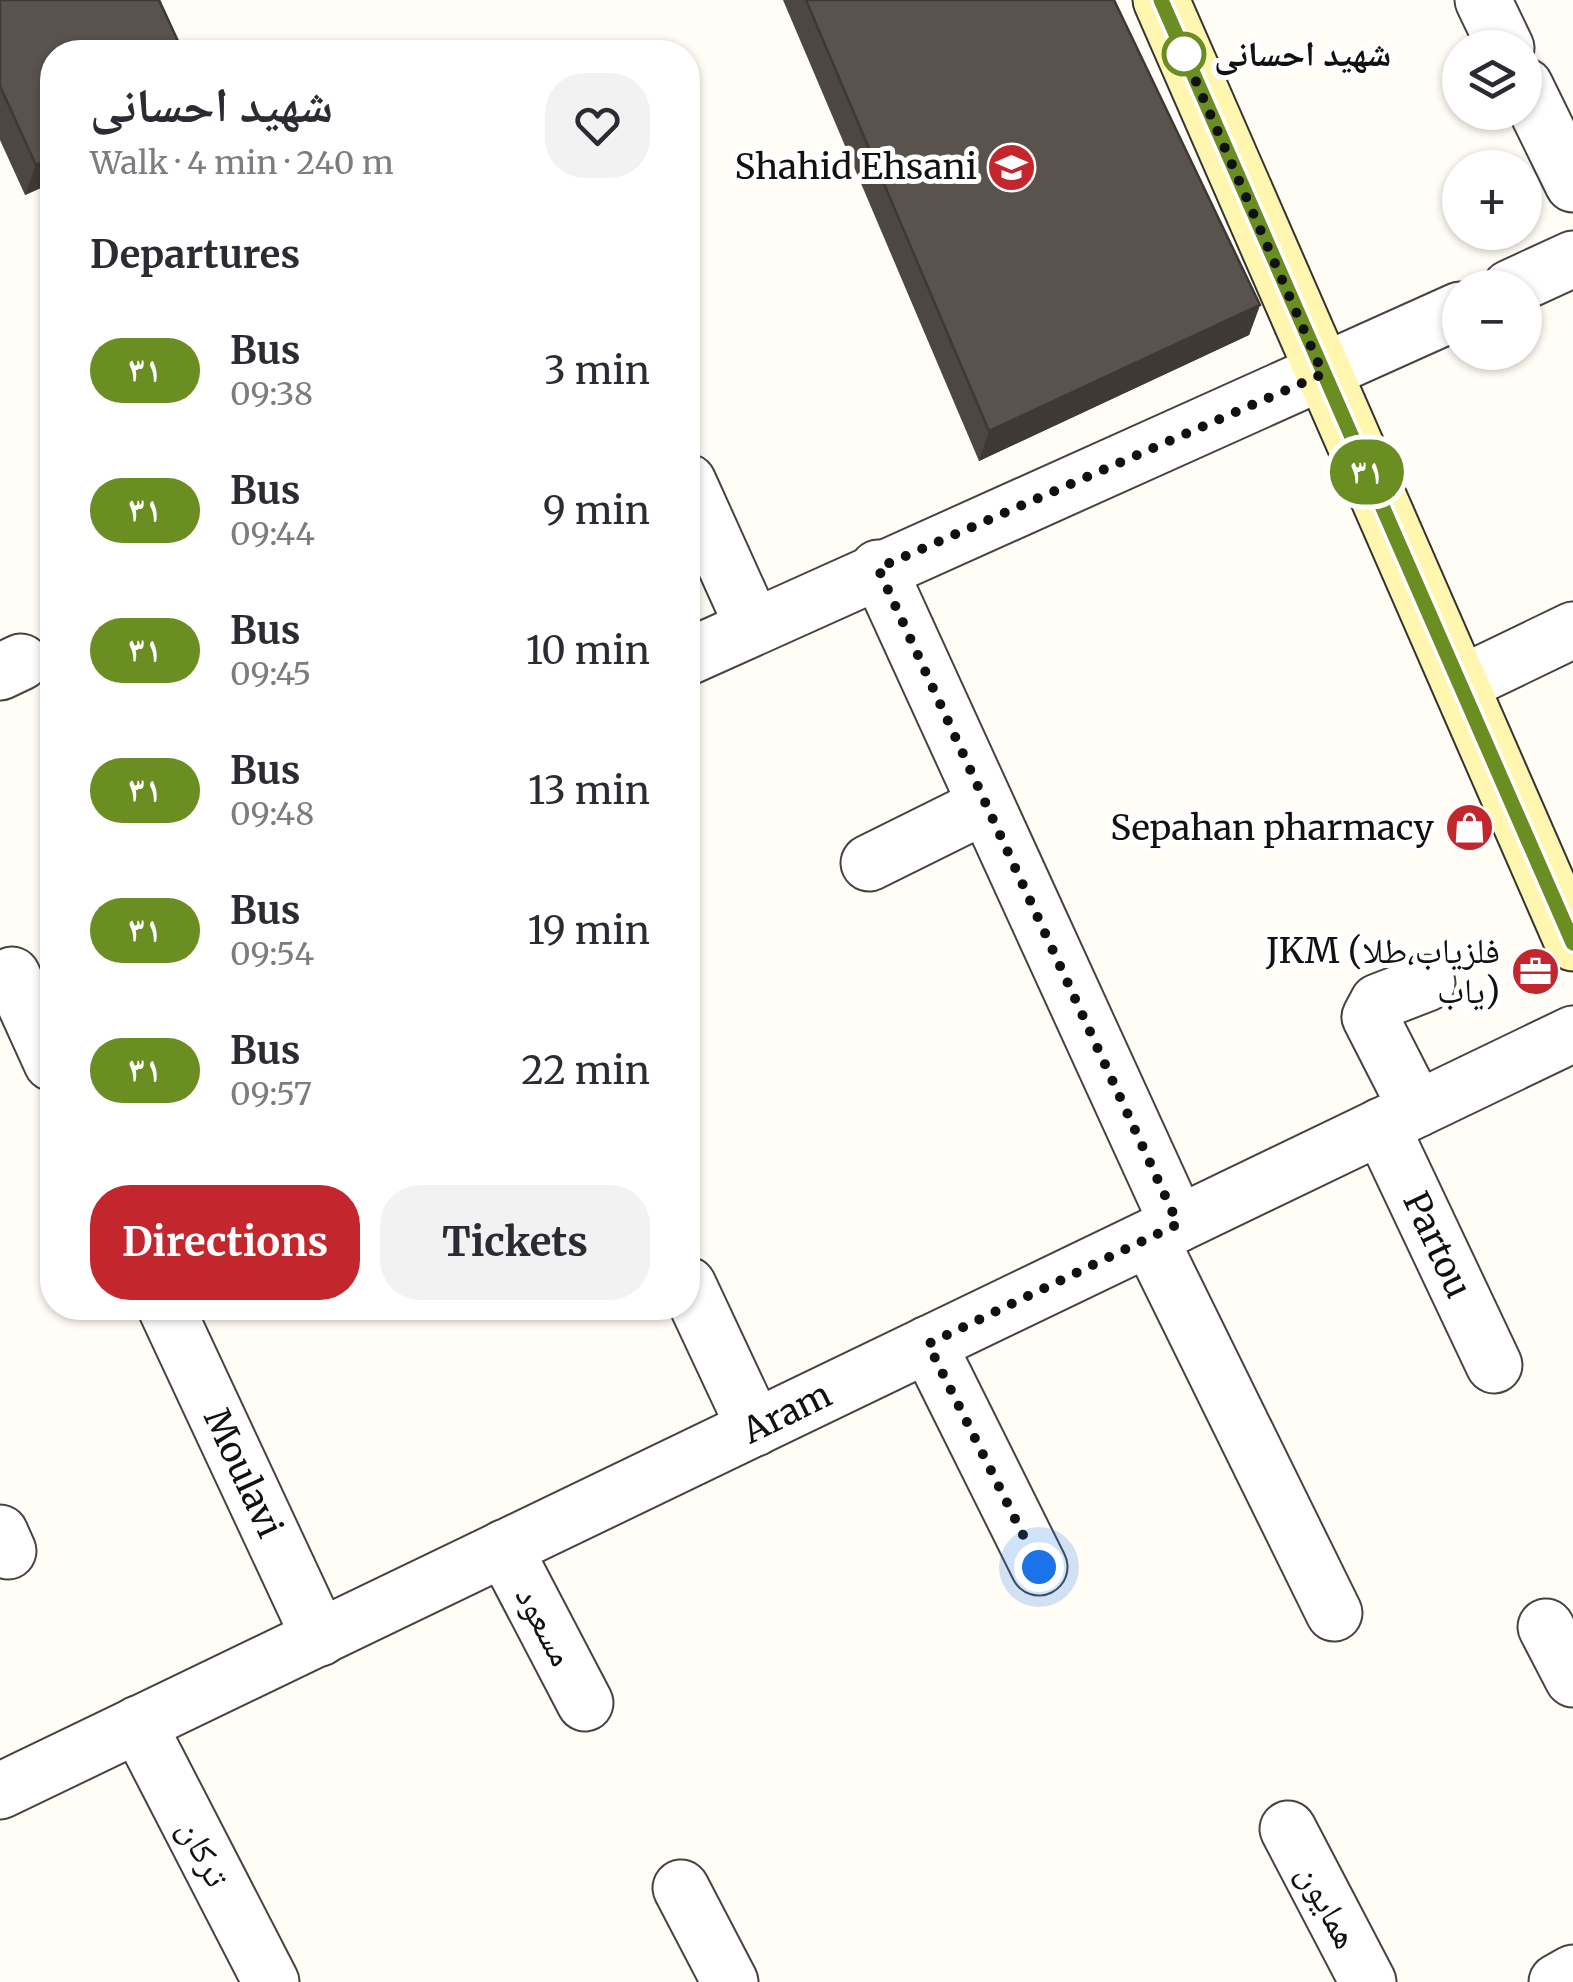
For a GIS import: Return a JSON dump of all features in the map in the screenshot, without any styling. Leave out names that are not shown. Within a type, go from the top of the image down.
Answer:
[{"type":"main road","points":[[1160,0],[1573,943]]},
{"type":"street","points":[[1483,0],[1497,30]]},
{"type":"street","points":[[1542,121],[1573,184]]},
{"type":"street","points":[[1542,273],[1573,258]]},
{"type":"street","points":[[700,651],[878,568],[1442,318]]},
{"type":"street","points":[[700,509],[753,626]]},
{"type":"street","points":[[878,568],[986,805],[1164,1232],[1334,1613]]},
{"type":"street","points":[[1462,684],[1573,630]]},
{"type":"street","points":[[870,862],[986,805]]},
{"type":"street","points":[[21,970],[40,1027]]},
{"type":"street","name":"Partou","points":[[1427,983],[1378,1002],[1370,1017],[1399,1118],[1494,1364]]},
{"type":"street","name":"Aram","points":[[0,1791],[1573,1034]]},
{"type":"street","points":[[700,1311],[755,1428]]},
{"type":"street","name":"Moulavi","points":[[172,1320],[320,1638]]},
{"type":"street","points":[[928,1344],[1039,1567]]},
{"type":"street","name":"مسعود","points":[[504,1548],[585,1703]]},
{"type":"street","points":[[1546,1626],[1573,1679]]},
{"type":"street","name":"ترکان","points":[[138,1724],[271,1982]]},
{"type":"street","name":"همایون","points":[[1288,1830],[1368,1982]]},
{"type":"street","points":[[682,1888],[730,1982]]},
{"type":"street","points":[[1557,1982],[1573,1973]]},
{"type":"building","points":[[0,0],[159,0],[177,40],[40,40],[40,163],[36,165],[0,86]]},
{"type":"building","name":"Shahid Ehsani","points":[[806,0],[1114,0],[1260,305],[989,431]]},
{"type":"bus line","name":"۳۱","points":[[1161,0],[1573,943]]},
{"type":"place","name":"شهید احسانی","points":[[1184,54]]},
{"type":"place","name":"Shahid Ehsani","points":[[1012,167]]},
{"type":"place","name":"Sepahan pharmacy","points":[[1469,828]]},
{"type":"place","name":"JKM (فلزیاب،طلا یاب)","points":[[1535,971]]},
{"type":"route","points":[[1039,1567],[928,1344],[1178,1224],[878,568],[1323,374],[1184,54]]}]
